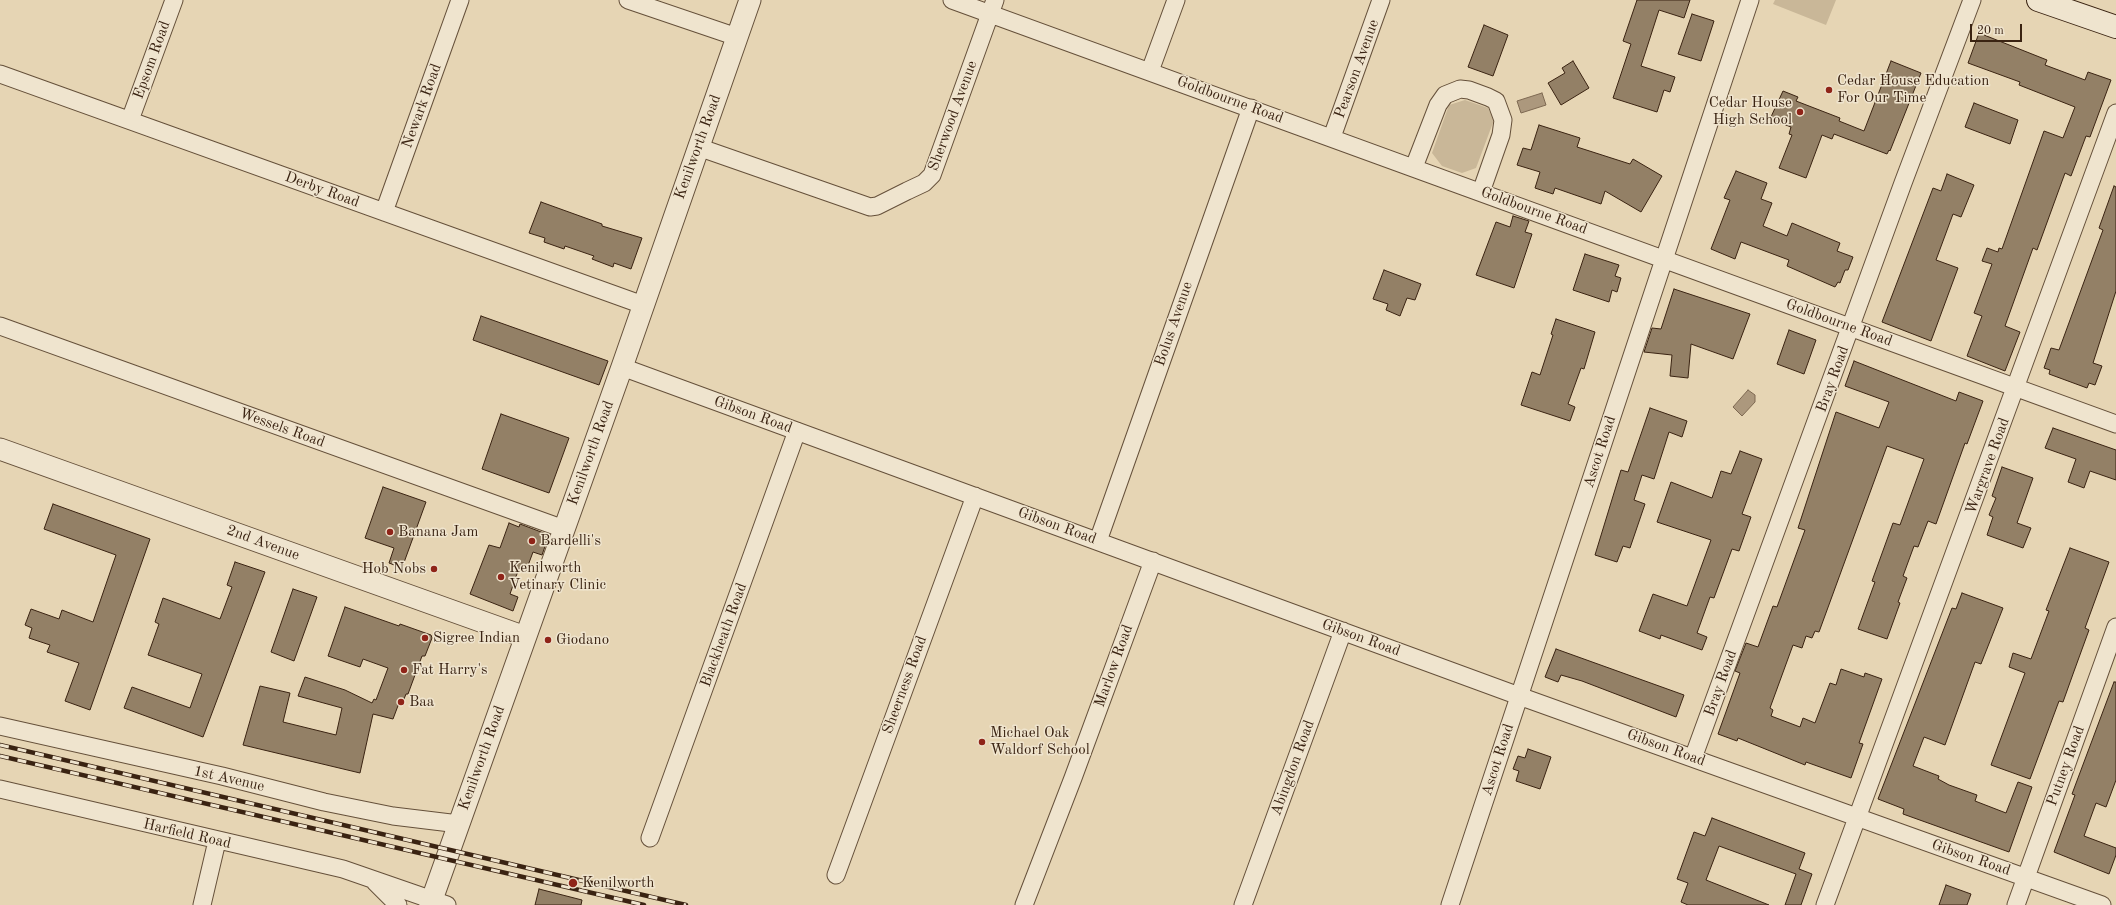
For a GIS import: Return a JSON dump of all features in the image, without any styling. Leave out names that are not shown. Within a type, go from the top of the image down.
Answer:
[{"type":"main road","points":[[2038,0],[2116,27]]},
{"type":"street","name":"Epsom Road","points":[[130,120],[174,0]]},
{"type":"street","name":"Newark Road","points":[[384,212],[460,0]]},
{"type":"street","points":[[628,0],[737,37]]},
{"type":"street","name":"Kenilworth Road","points":[[436,903],[458,824],[622,368],[750,0]]},
{"type":"street","name":"Goldbourne Road","points":[[952,0],[992,7],[1150,71],[2116,424]]},
{"type":"street","points":[[1150,71],[1176,0]]},
{"type":"street","name":"Pearson Avenue","points":[[1332,137],[1381,0]]},
{"type":"street","name":"Ascot Road","points":[[1450,905],[1750,0]]},
{"type":"street","name":"Bray Road","points":[[1693,758],[1972,0]]},
{"type":"street","name":"Sherwood Avenue","points":[[698,147],[865,206],[877,206],[924,183],[932,175],[992,7]]},
{"type":"street","name":"Derby Road","points":[[0,74],[643,306]]},
{"type":"street","points":[[1414,167],[1438,105],[1445,95],[1460,90],[1469,90],[1488,97],[1496,101],[1503,120],[1501,135],[1481,192]]},
{"type":"street","name":"Bolus Avenue","points":[[1098,541],[1250,108]]},
{"type":"street","name":"Wargrave Road","points":[[1825,905],[2017,387],[2116,113]]},
{"type":"street","name":"Wessels Road","points":[[0,326],[564,529]]},
{"type":"street","name":"Gibson Road","points":[[622,368],[798,431],[1519,696],[2102,905]]},
{"type":"street","name":"Blackheath Road","points":[[650,838],[798,431]]},
{"type":"street","name":"2nd Avenue","points":[[0,449],[525,637]]},
{"type":"street","name":"Sheerness Road","points":[[836,875],[975,496]]},
{"type":"street","name":"Marlow Road","points":[[1024,905],[1073,778],[1153,561]]},
{"type":"street","name":"Putney Road","points":[[2016,905],[2116,627]]},
{"type":"street","name":"Abingdon Road","points":[[1243,905],[1343,631]]},
{"type":"street","name":"1st Avenue","points":[[0,726],[222,776],[324,802],[393,816],[458,824]]},
{"type":"street","name":"Harfield Road","points":[[0,789],[217,841],[343,869],[436,903]]},
{"type":"street","points":[[202,905],[217,841]]},
{"type":"street","name":"Harfield Road","points":[[374,881],[398,905]]},
{"type":"shaded area","points":[[1775,0],[1836,0],[1826,25],[1773,4]]},
{"type":"shaded area","points":[[1542,93],[1546,105],[1521,113],[1517,101]]},
{"type":"shaded area","points":[[1465,100],[1488,108],[1494,120],[1476,168],[1462,173],[1442,166],[1432,153],[1449,105]]},
{"type":"shaded area","points":[[1748,390],[1755,395],[1755,402],[1742,416],[1733,407]]},
{"type":"building","points":[[1637,0],[1690,0],[1684,18],[1659,10],[1641,66],[1675,77],[1670,92],[1664,90],[1657,112],[1613,98],[1631,44],[1623,41]]},
{"type":"building","points":[[1692,14],[1714,21],[1701,61],[1678,54]]},
{"type":"building","points":[[1484,25],[1508,35],[1493,76],[1468,67]]},
{"type":"building","points":[[1979,33],[2047,60],[2045,65],[2085,80],[2088,72],[2111,80],[2090,137],[2086,136],[2071,176],[2065,173],[2037,250],[2033,248],[2005,326],[2020,332],[2005,371],[1967,356],[1982,316],[1974,313],[1992,264],[1982,261],[1987,248],[1998,252],[1999,248],[2002,249],[2044,131],[2063,138],[2075,107],[2019,85],[2020,82],[1968,63]]},
{"type":"building","points":[[1573,61],[1589,88],[1561,105],[1548,83],[1565,73],[1562,68]]},
{"type":"building","points":[[1891,61],[1921,73],[1890,151],[1889,150],[1887,154],[1834,134],[1832,139],[1822,135],[1806,178],[1779,168],[1792,135],[1789,134],[1791,127],[1770,119],[1783,91],[1798,97],[1796,101],[1840,118],[1839,121],[1864,131]]},
{"type":"building","points":[[1974,103],[2018,120],[2010,144],[1965,127]]},
{"type":"building","points":[[1539,125],[1580,138],[1577,147],[1630,164],[1633,159],[1662,176],[1641,212],[1605,191],[1601,204],[1555,188],[1553,194],[1535,188],[1540,172],[1517,165],[1523,148],[1531,150]]},
{"type":"building","points":[[1736,171],[1767,183],[1761,199],[1772,203],[1763,226],[1787,236],[1792,223],[1840,243],[1837,251],[1853,257],[1848,270],[1845,270],[1840,283],[1838,282],[1835,287],[1787,266],[1789,260],[1741,242],[1735,259],[1711,249],[1730,200],[1724,198]]},
{"type":"building","points":[[1947,174],[1974,185],[1961,217],[1953,214],[1936,260],[1958,268],[1931,341],[1882,322],[1933,188],[1941,191]]},
{"type":"building","points":[[2114,186],[2116,187],[2116,291],[2093,363],[2102,366],[2095,385],[2089,383],[2087,388],[2049,374],[2050,370],[2044,368],[2051,348],[2059,350],[2103,230],[2099,228]]},
{"type":"building","points":[[541,202],[602,224],[602,226],[642,238],[631,269],[614,263],[613,267],[592,259],[594,256],[565,246],[564,249],[544,242],[545,238],[529,233]]},
{"type":"building","points":[[1513,216],[1529,221],[1525,232],[1532,234],[1514,288],[1476,275],[1496,222],[1510,227]]},
{"type":"building","points":[[1585,254],[1619,265],[1615,276],[1621,278],[1617,292],[1612,290],[1609,302],[1573,290]]},
{"type":"building","points":[[1384,270],[1421,284],[1415,300],[1407,298],[1400,316],[1386,310],[1388,304],[1373,299]]},
{"type":"building","points":[[1674,289],[1750,314],[1733,359],[1691,344],[1688,378],[1670,376],[1672,355],[1644,352],[1652,328],[1661,329]]},
{"type":"building","points":[[481,316],[608,361],[599,385],[473,340]]},
{"type":"building","points":[[1556,319],[1595,332],[1584,369],[1581,368],[1568,404],[1575,407],[1570,421],[1521,405],[1532,372],[1540,375],[1553,335],[1551,334]]},
{"type":"building","points":[[1789,330],[1816,340],[1804,374],[1777,364]]},
{"type":"building","points":[[1854,361],[1956,401],[1959,392],[1983,401],[1967,444],[1965,443],[1936,524],[1928,521],[1918,547],[1914,546],[1903,576],[1907,578],[1898,602],[1900,603],[1887,639],[1858,629],[1875,582],[1872,581],[1893,523],[1900,525],[1924,459],[1887,446],[1819,632],[1815,631],[1812,638],[1806,636],[1802,648],[1793,645],[1770,708],[1773,710],[1771,716],[1800,727],[1803,718],[1815,723],[1830,683],[1836,685],[1841,669],[1864,677],[1865,673],[1882,679],[1859,743],[1863,744],[1851,778],[1806,762],[1805,765],[1738,738],[1737,741],[1718,734],[1740,673],[1735,671],[1746,643],[1758,647],[1773,606],[1777,607],[1805,530],[1798,528],[1836,412],[1879,428],[1889,402],[1845,386]]},
{"type":"building","points":[[1650,408],[1687,421],[1682,437],[1669,432],[1654,479],[1642,475],[1634,500],[1645,504],[1630,548],[1623,546],[1617,562],[1595,555],[1621,470],[1628,472]]},
{"type":"building","points":[[501,414],[569,438],[549,493],[482,469]]},
{"type":"building","points":[[2053,428],[2116,450],[2116,480],[2090,471],[2084,488],[2068,482],[2076,459],[2045,448]]},
{"type":"building","points":[[1740,451],[1762,459],[1742,514],[1751,517],[1739,551],[1732,549],[1714,598],[1710,597],[1697,633],[1707,637],[1702,650],[1661,635],[1660,639],[1639,631],[1653,594],[1687,606],[1711,540],[1657,522],[1671,482],[1712,498],[1721,471],[1731,474]]},
{"type":"building","points":[[2002,467],[2033,478],[2017,523],[2031,528],[2023,548],[1987,535],[1993,517],[1989,515],[1996,498],[1992,496]]},
{"type":"building","points":[[383,487],[426,502],[402,568],[389,563],[394,548],[365,538]]},
{"type":"building","points":[[53,504],[150,539],[90,710],[65,701],[79,663],[47,652],[50,645],[29,638],[32,628],[25,625],[31,609],[59,619],[62,610],[93,622],[116,555],[44,529]]},
{"type":"building","name":"Kenilworth Vetinary Clinic","points":[[509,523],[519,527],[520,524],[549,535],[542,555],[533,552],[526,571],[519,568],[510,594],[518,597],[513,611],[470,594],[489,545],[500,548]]},
{"type":"building","points":[[2070,548],[2109,562],[2085,628],[2089,630],[2063,702],[2059,701],[2030,779],[1991,765],[2025,673],[2009,667],[2013,653],[2031,659],[2049,611],[2046,610]]},
{"type":"building","points":[[235,562],[265,572],[203,737],[124,708],[132,687],[190,708],[202,674],[148,655],[159,624],[155,622],[163,598],[220,619],[232,587],[227,585]]},
{"type":"building","points":[[293,589],[317,597],[294,661],[271,652]]},
{"type":"building","points":[[1962,593],[2003,608],[1981,664],[1975,662],[1945,745],[1924,737],[1913,766],[1939,776],[1938,779],[1949,785],[1977,795],[1975,801],[2006,813],[2018,782],[2032,787],[2009,852],[1903,814],[1904,809],[1878,799],[1952,608],[1956,609]]},
{"type":"building","points":[[345,607],[399,626],[400,624],[431,635],[432,638],[425,656],[422,656],[408,694],[406,694],[402,704],[399,703],[393,719],[373,714],[360,773],[243,745],[260,686],[290,693],[283,722],[336,735],[342,708],[298,696],[305,677],[345,690],[372,703],[374,699],[376,700],[388,668],[363,659],[360,667],[328,656]]},
{"type":"building","points":[[1556,649],[1684,695],[1676,717],[1582,681],[1561,675],[1558,682],[1545,677]]},
{"type":"building","points":[[2114,682],[2116,682],[2116,780],[2106,807],[2096,803],[2084,836],[2116,848],[2116,855],[2109,874],[2054,852],[2075,795],[2072,794]]},
{"type":"building","points":[[1528,749],[1551,757],[1540,789],[1516,781],[1519,771],[1513,769],[1518,756],[1525,758]]},
{"type":"building","points":[[1712,818],[1805,853],[1799,869],[1812,874],[1801,905],[1785,905],[1796,874],[1719,846],[1706,880],[1769,905],[1688,905],[1681,902],[1688,883],[1677,879],[1694,832],[1705,836]]},
{"type":"building","points":[[1946,885],[1971,894],[1967,905],[1939,905]]},
{"type":"building","points":[[539,889],[582,900],[581,905],[535,905]]},
{"type":"railway","points":[[0,745],[686,905]]},
{"type":"railway","points":[[0,756],[644,905]]},
{"type":"place","name":"Cedar House Education For Our Time","points":[[1829,90]]},
{"type":"place","name":"Cedar House High School","points":[[1800,112]]},
{"type":"place","name":"Banana Jam","points":[[390,532]]},
{"type":"place","name":"Bardelli's","points":[[532,541]]},
{"type":"place","name":"Hob Nobs","points":[[434,569]]},
{"type":"place","name":"Kenilworth Vetinary Clinic","points":[[501,577]]},
{"type":"place","name":"Sigree Indian","points":[[425,638]]},
{"type":"place","name":"Giodano","points":[[548,640]]},
{"type":"place","name":"Fat Harry's","points":[[404,670]]},
{"type":"place","name":"Baa","points":[[401,702]]},
{"type":"place","name":"Michael Oak Waldorf School","points":[[982,742]]},
{"type":"place","name":"Kenilworth","points":[[573,883]]}]
